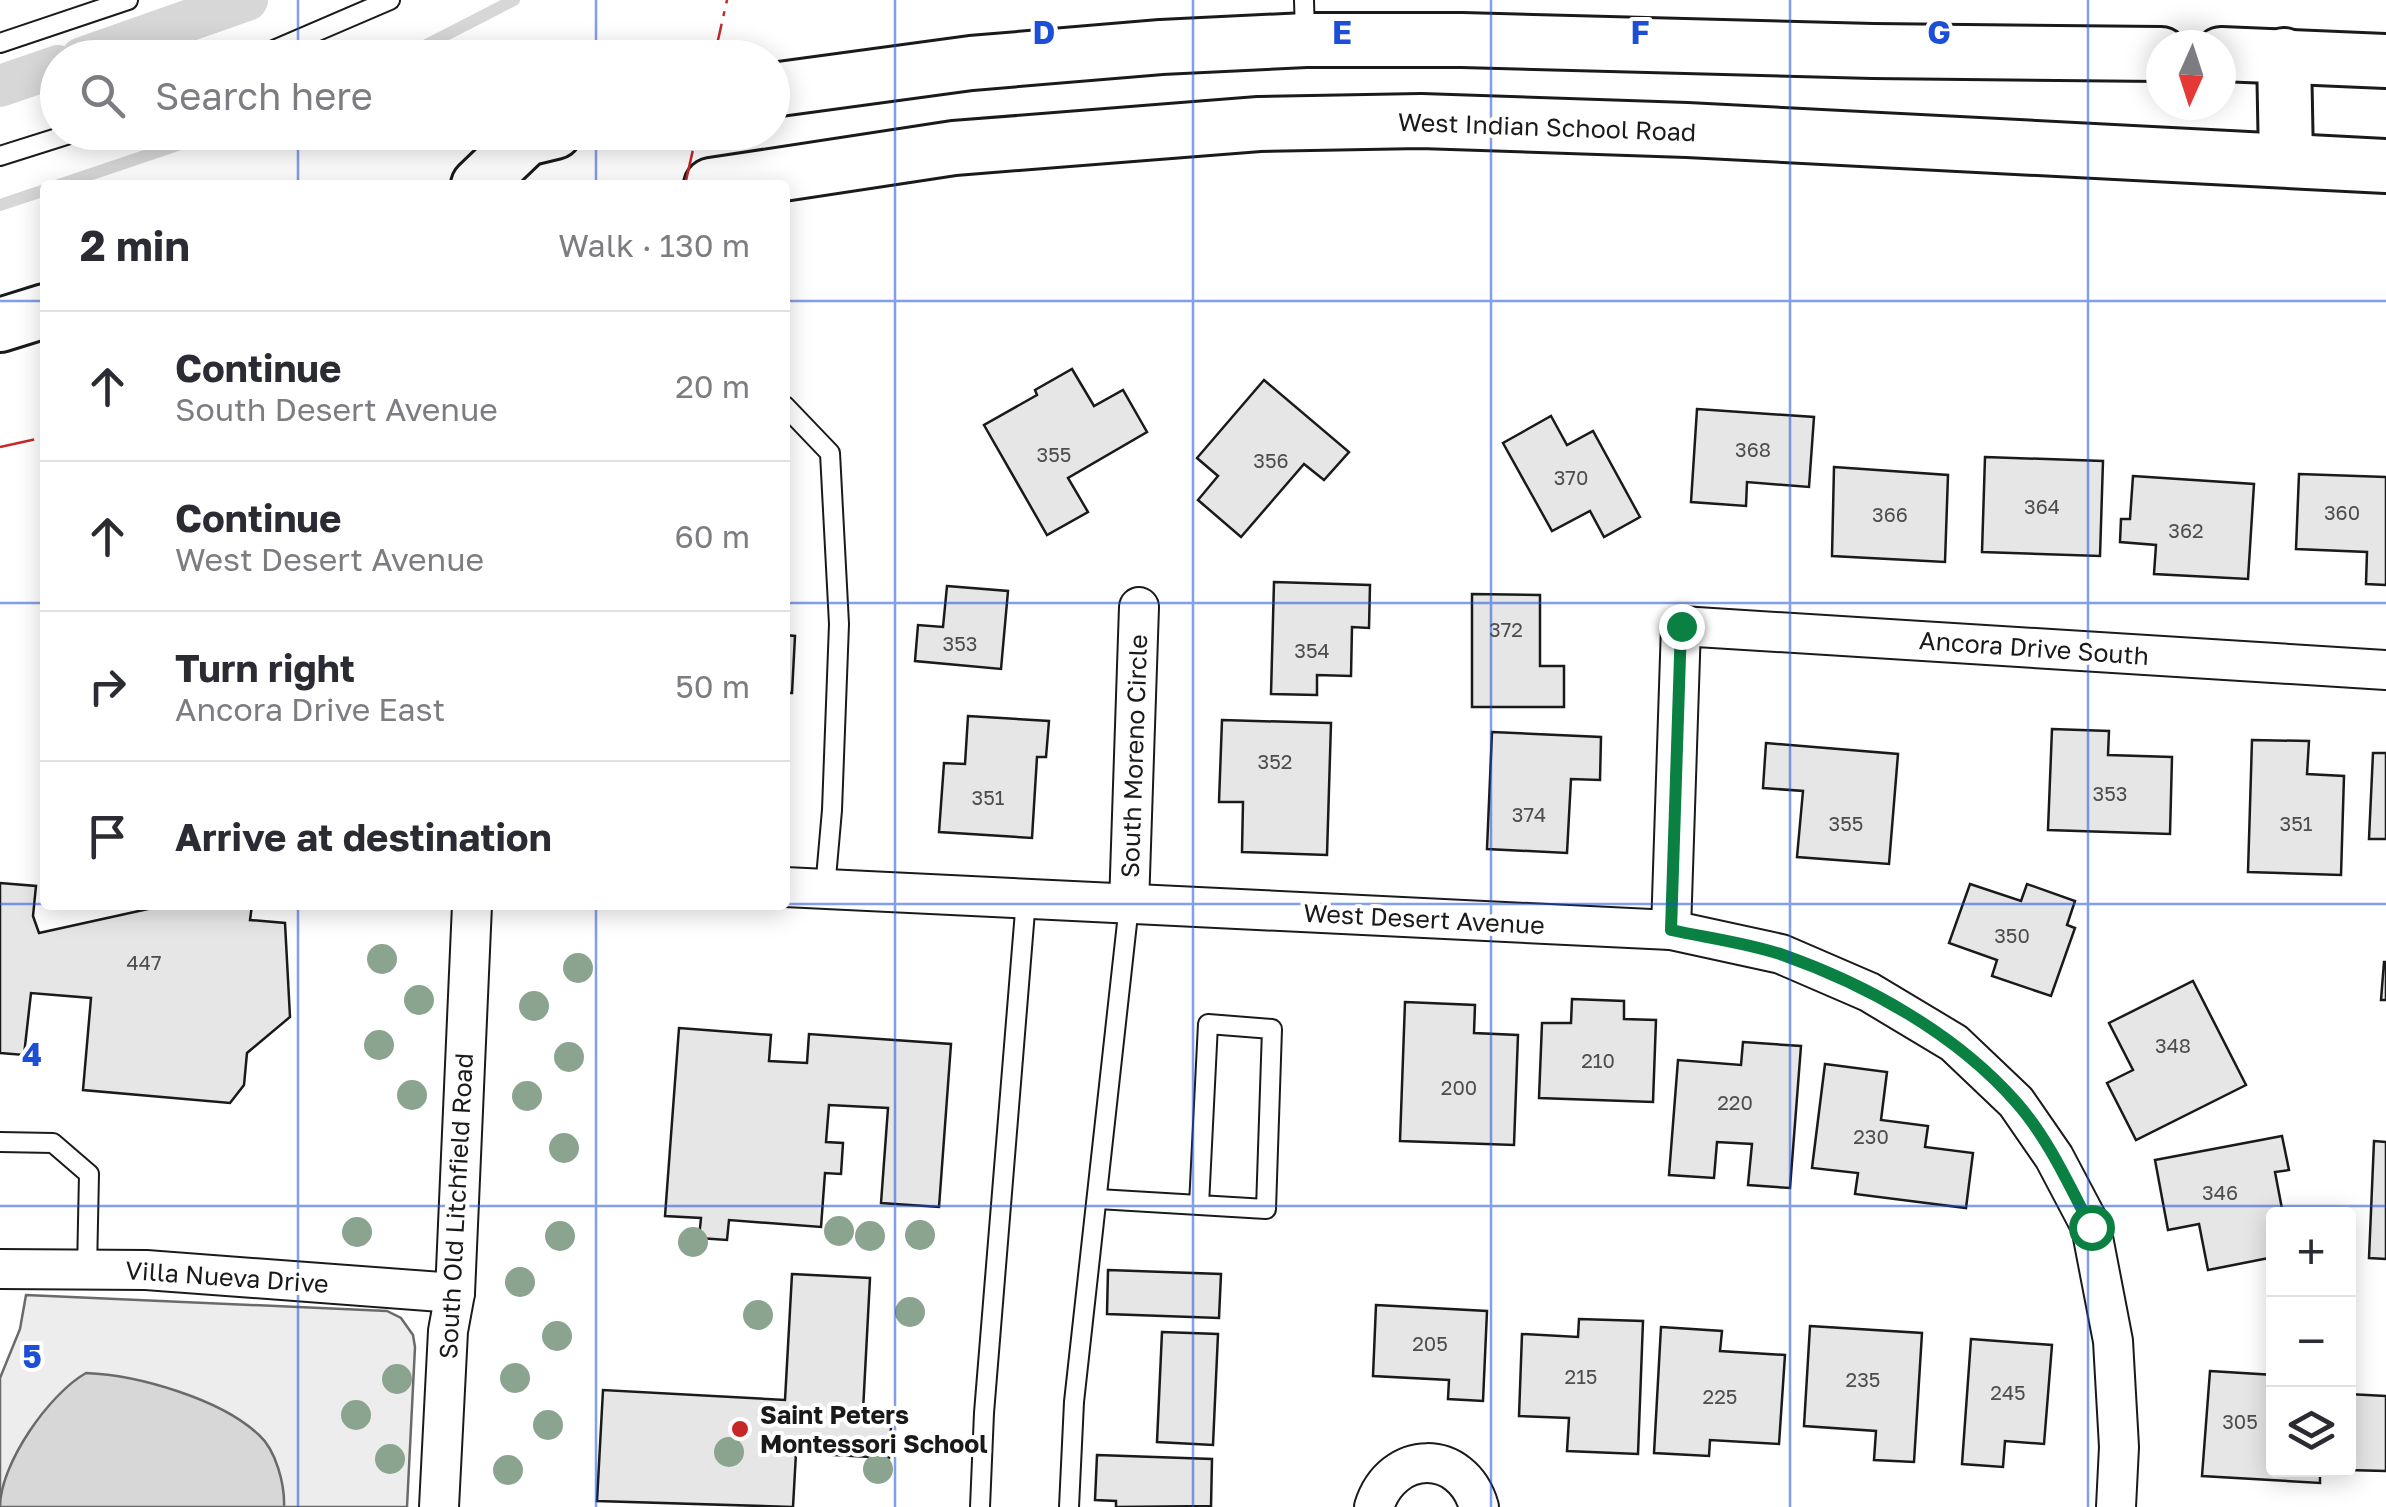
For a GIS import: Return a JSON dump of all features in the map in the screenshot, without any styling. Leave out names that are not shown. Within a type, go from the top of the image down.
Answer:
[{"type":"main road","points":[[790,88],[971,63],[1162,47],[1305,20],[1462,40],[2146,54]]},
{"type":"main road","points":[[1305,20],[1308,123]]},
{"type":"main road","points":[[2236,54],[2386,61]]},
{"type":"main road","points":[[2284,55],[2286,160]]},
{"type":"main road","name":"West Indian School Road","points":[[743,180],[954,148],[1222,127],[1421,121],[1686,130],[2386,166]]},
{"type":"main road","points":[[483,180],[514,150]]},
{"type":"main road","points":[[0,324],[40,313]]},
{"type":"street","name":"South Moreno Circle","points":[[1129,904],[1140,607]]},
{"type":"street","name":"Ancora Drive South","points":[[1671,930],[1681,626],[2386,670]]},
{"type":"street","name":"West Desert Avenue","points":[[790,886],[1671,930],[1782,954],[1869,992],[1954,1044],[2016,1102],[2054,1156],[2091,1227],[2113,1341],[2119,1448],[2116,1507]]},
{"type":"street","name":"South Old Litchfield Road","points":[[439,1507],[448,1331],[454,1293],[472,910]]},
{"type":"street","name":"Villa Nueva Drive","points":[[0,1269],[146,1270],[454,1293]]},
{"type":"street","points":[[1374,1507],[1387,1480],[1408,1466],[1431,1462],[1449,1467],[1468,1482],[1479,1507]]},
{"type":"lane","points":[[0,43],[128,0]]},
{"type":"lane","points":[[297,40],[390,0]]},
{"type":"lane","points":[[0,156],[40,143]]},
{"type":"lane","points":[[790,411],[830,453],[838,624],[832,810],[825,889]]},
{"type":"lane","points":[[980,1507],[984,1413],[1026,899]]},
{"type":"lane","points":[[1069,1507],[1074,1402],[1129,904]]},
{"type":"lane","points":[[1098,1199],[1266,1209],[1272,1030],[1208,1024],[1199,1205]]},
{"type":"lane","points":[[0,1142],[53,1143],[89,1174],[87,1270]]},
{"type":"shaded area","points":[[26,1295],[387,1311],[401,1318],[413,1335],[415,1347],[407,1507],[0,1507],[0,1378],[20,1329]]},
{"type":"shaded area","points":[[86,1373],[130,1378],[178,1391],[243,1422],[265,1441],[275,1459],[284,1507],[0,1507],[8,1471],[29,1432],[57,1397]]},
{"type":"building","points":[[1072,369],[1094,406],[1123,390],[1147,432],[1068,478],[1088,512],[1047,535],[984,425],[1037,395],[1035,390]]},
{"type":"building","points":[[1264,380],[1349,452],[1324,480],[1304,464],[1241,537],[1198,500],[1218,476],[1197,458]]},
{"type":"building","points":[[1697,409],[1814,417],[1809,487],[1747,482],[1746,506],[1691,502]]},
{"type":"building","points":[[1551,416],[1567,445],[1593,431],[1640,517],[1604,537],[1590,511],[1552,531],[1503,443]]},
{"type":"building","points":[[1985,457],[2103,461],[2100,556],[1982,552]]},
{"type":"building","points":[[1834,467],[1948,475],[1945,562],[1832,556]]},
{"type":"building","points":[[2299,474],[2386,477],[2386,585],[2366,584],[2367,552],[2296,549]]},
{"type":"building","points":[[2133,476],[2254,484],[2248,579],[2154,574],[2156,545],[2120,542],[2121,519],[2130,519]]},
{"type":"building","points":[[1274,582],[1370,585],[1369,628],[1352,627],[1351,676],[1317,675],[1317,695],[1271,694]]},
{"type":"building","points":[[947,586],[1008,591],[1001,669],[915,661],[918,625],[943,627]]},
{"type":"building","points":[[1472,594],[1540,595],[1540,666],[1564,666],[1564,707],[1472,707]]},
{"type":"building","points":[[790,636],[795,636],[790,693]]},
{"type":"building","points":[[968,716],[1049,721],[1046,757],[1037,757],[1032,838],[939,832],[944,763],[965,764]]},
{"type":"building","points":[[1222,720],[1331,723],[1327,855],[1242,852],[1243,802],[1219,802]]},
{"type":"building","points":[[2052,729],[2109,731],[2108,755],[2172,757],[2170,834],[2048,830]]},
{"type":"building","points":[[1492,732],[1601,737],[1600,780],[1571,779],[1567,853],[1487,849]]},
{"type":"building","points":[[2252,740],[2309,741],[2307,774],[2344,776],[2341,875],[2248,872]]},
{"type":"building","points":[[1766,743],[1898,754],[1889,864],[1797,857],[1803,791],[1763,788]]},
{"type":"building","points":[[2373,753],[2386,753],[2386,839],[2369,839]]},
{"type":"building","points":[[0,883],[36,886],[33,916],[39,933],[143,910],[251,910],[250,920],[285,923],[290,1017],[247,1053],[244,1085],[230,1103],[83,1090],[91,998],[31,993],[24,1055],[0,1053]]},
{"type":"building","points":[[1970,884],[2021,901],[2027,884],[2075,901],[2067,925],[2075,928],[2051,996],[1992,976],[1997,960],[1949,943]]},
{"type":"building","points":[[2384,962],[2386,1000],[2381,1000]]},
{"type":"building","points":[[2193,981],[2246,1085],[2136,1140],[2107,1083],[2133,1070],[2109,1023]]},
{"type":"building","points":[[1572,999],[1624,1001],[1624,1019],[1656,1020],[1653,1102],[1539,1098],[1542,1023],[1571,1023]]},
{"type":"building","points":[[1405,1002],[1475,1005],[1474,1033],[1518,1035],[1514,1145],[1400,1141]]},
{"type":"building","points":[[679,1028],[771,1035],[769,1061],[807,1063],[809,1034],[951,1044],[939,1207],[881,1203],[888,1108],[829,1105],[826,1142],[843,1143],[841,1174],[825,1173],[821,1227],[729,1220],[727,1240],[699,1238],[701,1218],[665,1216]]},
{"type":"building","points":[[1743,1042],[1801,1046],[1790,1188],[1748,1185],[1752,1144],[1717,1142],[1714,1178],[1669,1175],[1678,1060],[1741,1065]]},
{"type":"building","points":[[1825,1064],[1887,1072],[1881,1120],[1928,1126],[1925,1147],[1973,1153],[1966,1208],[1855,1194],[1858,1173],[1812,1168]]},
{"type":"building","points":[[2282,1136],[2289,1170],[2275,1172],[2282,1207],[2266,1207],[2266,1259],[2208,1270],[2199,1224],[2168,1230],[2155,1160]]},
{"type":"building","points":[[2374,1141],[2386,1142],[2386,1259],[2369,1258]]},
{"type":"building","points":[[1108,1270],[1221,1274],[1219,1318],[1107,1314]]},
{"type":"building","points":[[792,1274],[870,1278],[863,1411],[892,1413],[889,1458],[796,1453],[793,1507],[597,1501],[603,1390],[785,1400]]},
{"type":"building","points":[[1376,1305],[1487,1311],[1483,1401],[1448,1399],[1449,1380],[1373,1376]]},
{"type":"building","points":[[1579,1319],[1643,1321],[1638,1454],[1567,1451],[1569,1418],[1519,1416],[1522,1334],[1578,1337]]},
{"type":"building","points":[[1810,1326],[1922,1333],[1914,1462],[1874,1460],[1876,1431],[1804,1426]]},
{"type":"building","points":[[1661,1327],[1722,1331],[1720,1351],[1785,1355],[1779,1444],[1710,1440],[1709,1456],[1654,1453]]},
{"type":"building","points":[[1162,1332],[1218,1334],[1213,1445],[1157,1442]]},
{"type":"building","points":[[1971,1339],[2052,1345],[2044,1444],[2005,1441],[2003,1467],[1962,1464]]},
{"type":"building","points":[[2210,1371],[2266,1374],[2266,1477],[2320,1477],[2320,1483],[2202,1476]]},
{"type":"building","points":[[2356,1394],[2386,1396],[2386,1471],[2356,1470]]},
{"type":"building","points":[[1097,1455],[1212,1459],[1211,1506],[1116,1507],[1116,1501],[1095,1500]]},
{"type":"waterway","points":[[133,40],[247,0]]},
{"type":"waterway","points":[[436,40],[514,0]]},
{"type":"waterway","points":[[0,86],[40,72]]},
{"type":"waterway","points":[[74,180],[163,150]]},
{"type":"waterway","points":[[0,205],[40,192]]},
{"type":"power","points":[[718,40],[727,0]]},
{"type":"power","points":[[686,180],[693,150]]},
{"type":"power","points":[[0,447],[40,438]]},
{"type":"place","name":"Saint Peters Montessori School","points":[[740,1429]]},
{"type":"route","points":[[1681,626],[1671,930],[1782,954],[1869,992],[1954,1044],[2016,1102],[2054,1156],[2091,1227]]}]
